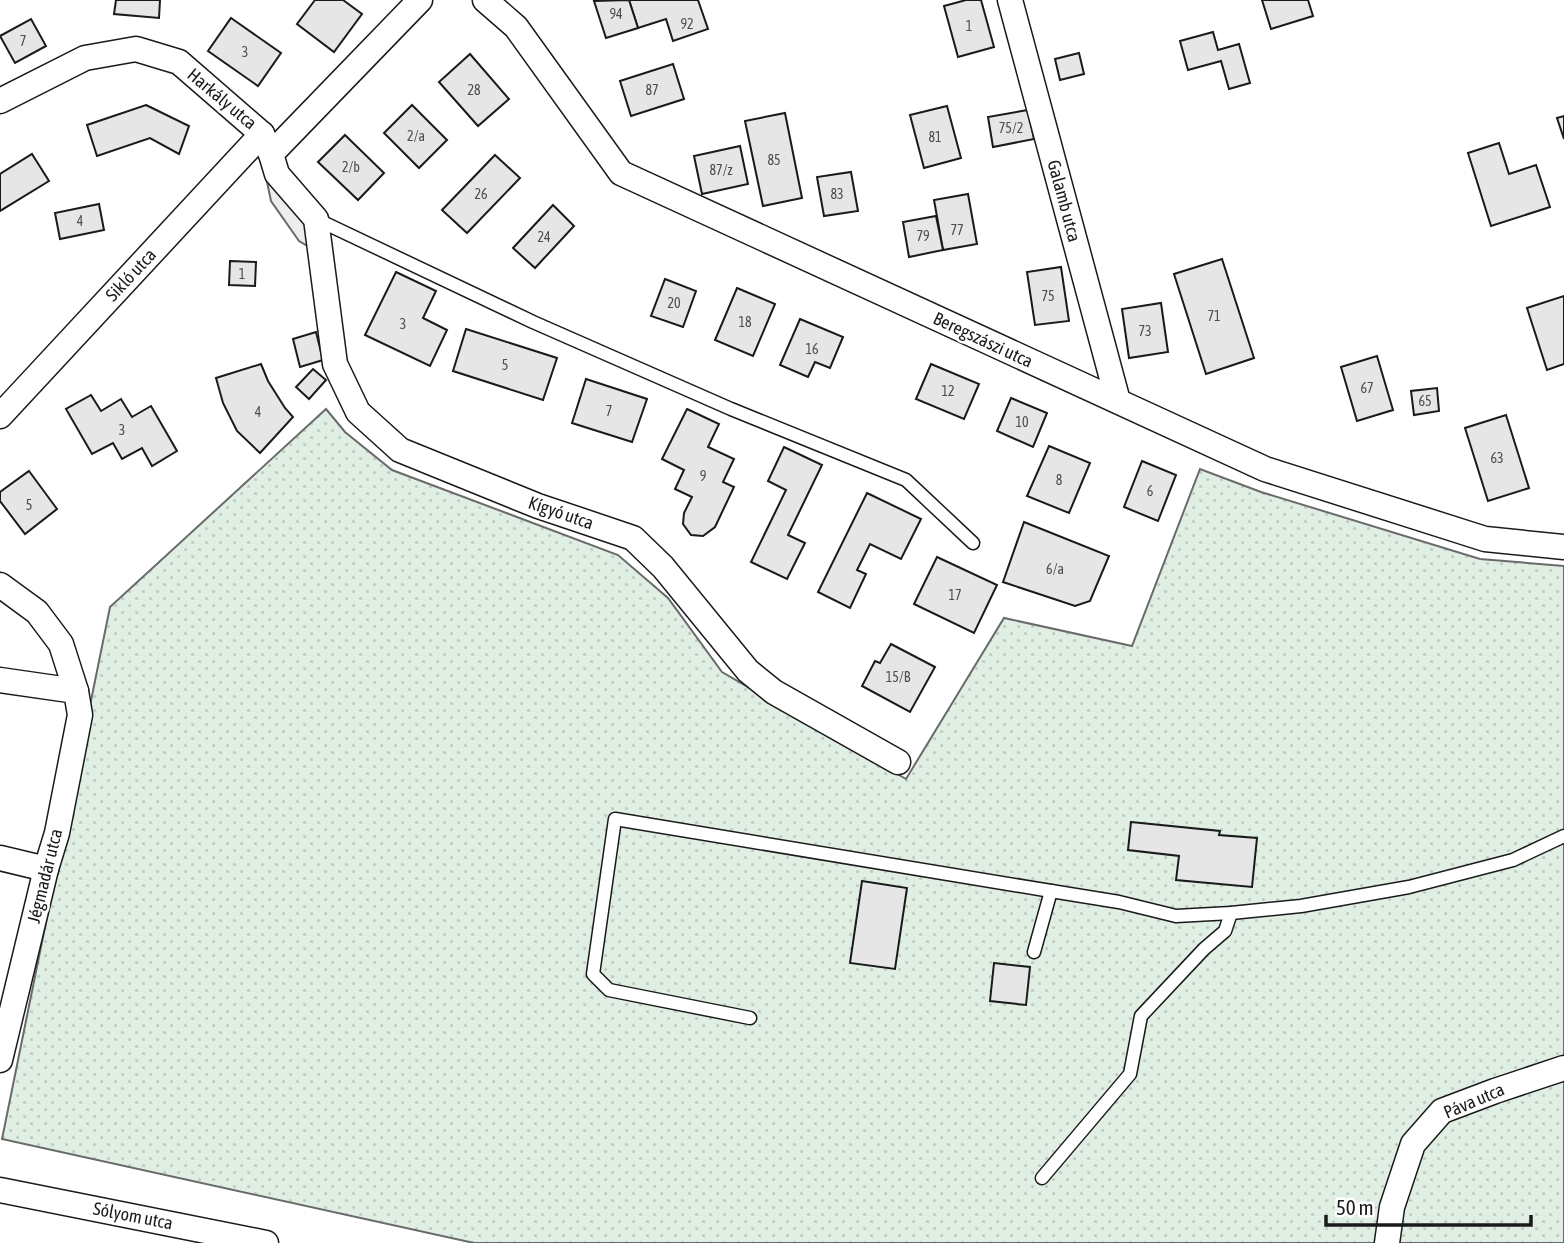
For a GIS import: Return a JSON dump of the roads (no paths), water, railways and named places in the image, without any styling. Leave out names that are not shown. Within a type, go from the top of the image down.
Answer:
[{"type":"street","points":[[316,219],[277,174],[267,144],[420,0]]},
{"type":"street","name":"Beregszászi utca","points":[[485,0],[516,27],[621,173],[1265,469],[1485,539],[1564,547]]},
{"type":"street","name":"Galamb utca","points":[[1010,0],[1118,401]]},
{"type":"street","name":"Harkály utca","points":[[0,101],[85,58],[136,49],[179,62],[267,144]]},
{"type":"street","name":"Sikló utca","points":[[0,416],[267,144]]},
{"type":"street","name":"Kígyó utca","points":[[316,219],[335,363],[358,412],[400,450],[538,506],[633,538],[663,567],[748,671],[774,692],[898,762]]},
{"type":"street","name":"Jégmadár utca","points":[[0,585],[37,612],[61,643],[76,691],[80,715],[57,833],[0,1060]]},
{"type":"street","points":[[0,680],[76,691]]},
{"type":"street","points":[[0,858],[47,869]]},
{"type":"street","name":"Páva utca","points":[[1387,1243],[1392,1207],[1413,1144],[1442,1111],[1564,1068]]},
{"type":"street","name":"Sólyom utca","points":[[0,1190],[266,1243]]},
{"type":"lane","points":[[316,219],[533,323],[731,409],[906,480],[974,544]]},
{"type":"lane","points":[[750,1018],[609,990],[593,974],[615,819],[1119,902],[1176,916],[1301,906],[1409,887],[1513,860],[1564,836]]},
{"type":"lane","points":[[1034,952],[1051,891]]},
{"type":"lane","points":[[1042,1178],[1130,1074],[1141,1016],[1224,931],[1231,913]]}]
